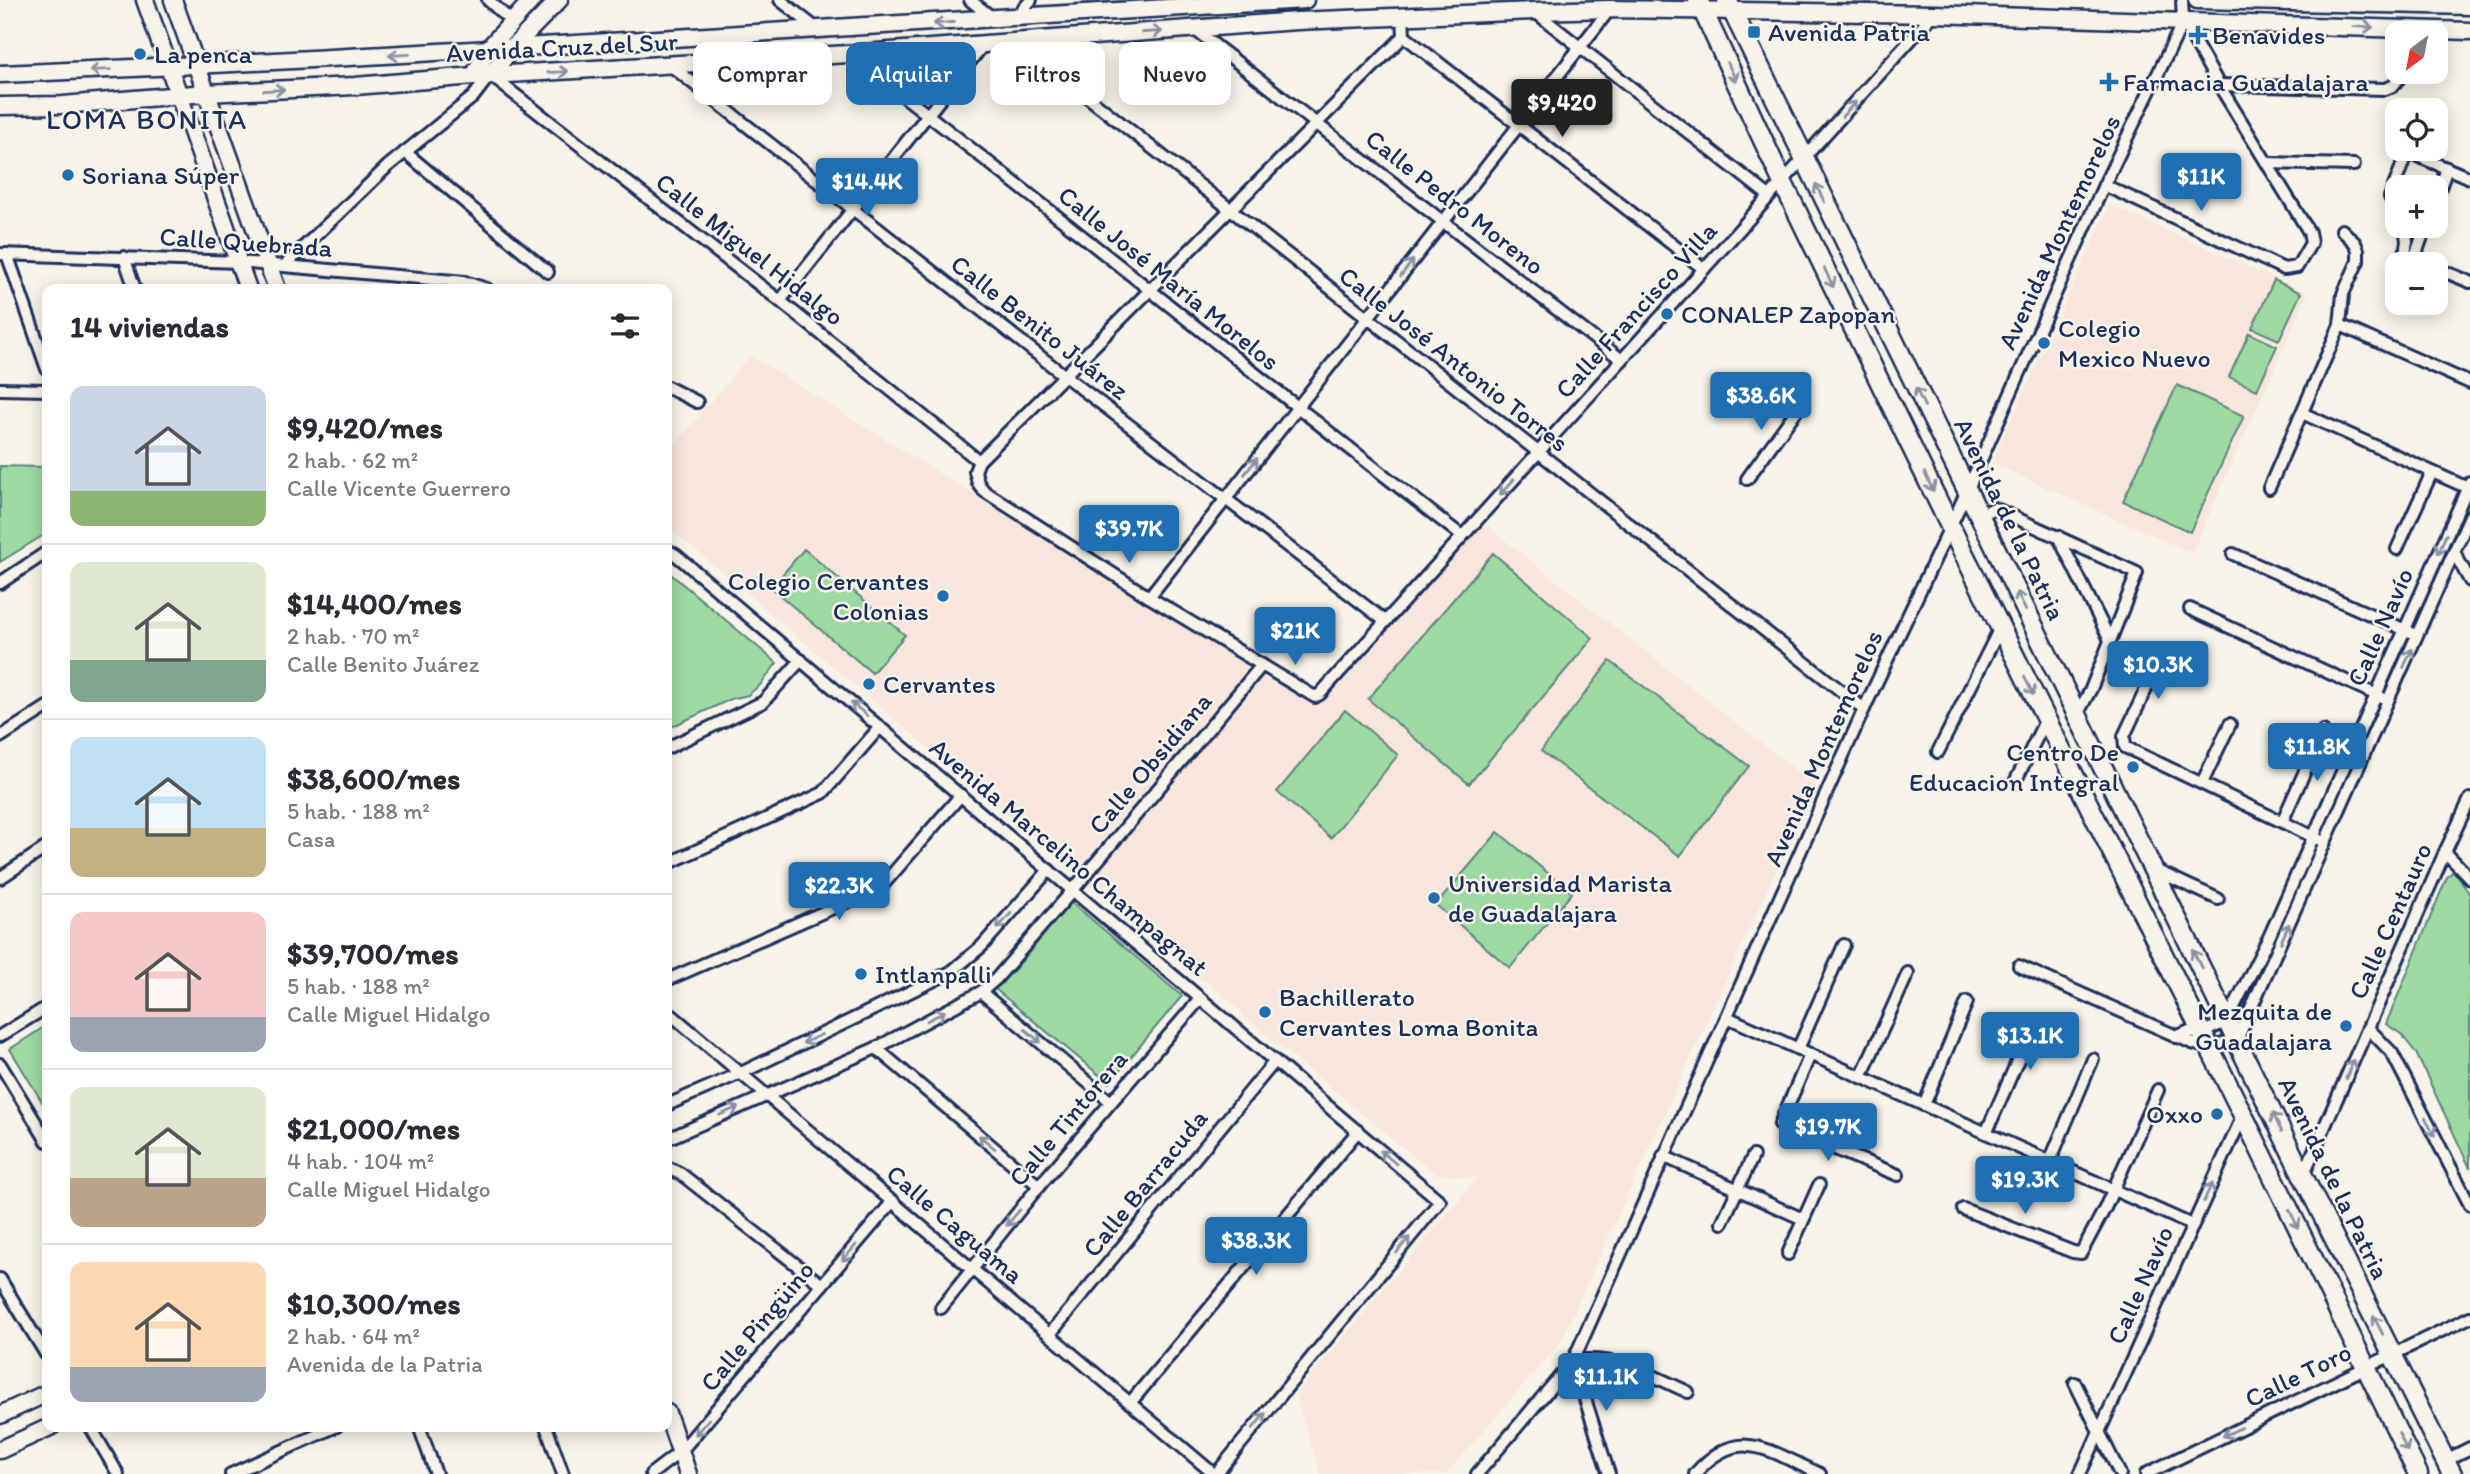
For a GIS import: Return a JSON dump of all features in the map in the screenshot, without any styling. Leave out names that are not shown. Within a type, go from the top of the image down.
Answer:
[{"type":"main road","points":[[145,0],[246,284]]},
{"type":"main road","points":[[173,0],[206,93],[277,265],[277,284]]},
{"type":"main road","points":[[482,76],[486,50],[532,0]]},
{"type":"main road","points":[[482,76],[559,0]]},
{"type":"main road","name":"Avenida Cruz del Sur","points":[[0,74],[169,68],[819,31],[995,20],[1161,4],[1306,0]]},
{"type":"main road","points":[[2197,0],[2385,2],[2470,6]]},
{"type":"main road","name":"Avenida Cruz del Sur","points":[[1018,42],[1297,21],[1701,5],[2385,29]]},
{"type":"main road","name":"Avenida de la Patria","points":[[1701,5],[1950,526],[2418,1474]]},
{"type":"main road","name":"Avenida de la Patria","points":[[1729,5],[2303,1177],[2449,1467]]},
{"type":"main road","name":"Avenida Cruz del Sur","points":[[2448,31],[2470,30]]},
{"type":"main road","name":"Avenida Cruz del Sur","points":[[976,45],[990,44]]},
{"type":"main road","name":"Avenida Cruz del Sur","points":[[0,106],[63,105],[206,93],[846,54]]},
{"type":"main road","points":[[0,1415],[42,1395]]},
{"type":"main road","points":[[2389,1412],[2397,1399],[2408,1397],[2416,1400]]},
{"type":"main road","points":[[672,1427],[688,1474]]},
{"type":"main road","points":[[0,1450],[42,1431]]},
{"type":"street","points":[[488,0],[512,21]]},
{"type":"street","points":[[780,0],[819,31]]},
{"type":"street","points":[[970,0],[995,20]]},
{"type":"street","points":[[1014,18],[1031,0]]},
{"type":"street","points":[[2104,185],[2277,267],[2291,269],[2301,263],[2312,240],[2183,22],[2182,0]]},
{"type":"street","points":[[1149,597],[1610,9]]},
{"type":"street","points":[[1534,11],[1769,196]]},
{"type":"street","name":"Calle Francisco Villa","points":[[1262,665],[1315,697],[1934,14]]},
{"type":"street","points":[[1262,665],[1149,597],[985,491],[978,482],[975,471],[979,461],[1404,36],[1403,17]]},
{"type":"street","name":"Avenida Montemorelos","points":[[1477,1474],[1573,1361],[1864,709],[2104,185],[2183,22]]},
{"type":"street","name":"Calle Pedro Moreno","points":[[1194,29],[1622,360]]},
{"type":"street","points":[[1404,36],[1704,269]]},
{"type":"street","points":[[780,301],[984,44]]},
{"type":"street","name":"Calle Benito Juárez","points":[[670,65],[1065,376],[1385,621]]},
{"type":"street","points":[[277,265],[405,152],[473,97],[482,76]]},
{"type":"street","name":"Calle Miguel Hidalgo","points":[[482,76],[780,301],[979,461]]},
{"type":"street","points":[[2218,85],[2385,89],[2395,84]]},
{"type":"street","name":"Calle José María Morelos","points":[[916,105],[1296,408],[1462,536]]},
{"type":"street","name":"Calle José Antonio Torres","points":[[1097,105],[1864,709]]},
{"type":"street","points":[[405,152],[548,272]]},
{"type":"street","points":[[2399,175],[2406,157],[2415,155],[2470,178]]},
{"type":"street","points":[[2268,163],[2354,165]]},
{"type":"street","points":[[2445,175],[2447,168]]},
{"type":"street","points":[[2269,488],[2340,325],[2343,294],[2358,261],[2356,243],[2342,230]]},
{"type":"street","points":[[3,254],[42,356]]},
{"type":"street","name":"Calle Quebrada","points":[[3,254],[239,262],[421,284],[471,284]]},
{"type":"street","points":[[124,257],[133,284]]},
{"type":"street","points":[[2448,273],[2470,282]]},
{"type":"street","points":[[2340,325],[2470,383]]},
{"type":"street","points":[[0,389],[42,390]]},
{"type":"street","points":[[672,390],[697,402]]},
{"type":"street","points":[[1747,479],[1801,403]]},
{"type":"street","points":[[2302,413],[2469,486]]},
{"type":"street","points":[[2397,549],[2432,472]]},
{"type":"street","name":"Calle Navío","points":[[2227,1021],[2270,935],[2403,629],[2469,486]]},
{"type":"street","points":[[1979,516],[1994,508],[2137,573],[2091,689],[2077,715]]},
{"type":"street","name":"Calle Navío","points":[[2237,1040],[2470,516]]},
{"type":"street","points":[[2058,536],[2110,640]]},
{"type":"street","points":[[2455,552],[2470,581]]},
{"type":"street","name":"Avenida Marcelino Champagnat","points":[[672,554],[1440,1201],[1215,1474]]},
{"type":"street","points":[[2233,554],[2419,635]]},
{"type":"street","points":[[0,583],[42,555]]},
{"type":"street","points":[[2190,609],[2389,701]]},
{"type":"street","points":[[1938,752],[2000,628]]},
{"type":"street","points":[[2163,653],[2124,741],[2129,750],[2326,843]]},
{"type":"street","points":[[672,745],[763,702],[801,660]]},
{"type":"street","name":"Calle Obsidiana","points":[[672,1137],[876,1048],[981,992],[996,979],[1073,890],[1262,665]]},
{"type":"street","points":[[0,737],[42,710]]},
{"type":"street","points":[[2015,782],[2046,719]]},
{"type":"street","points":[[2202,783],[2230,724]]},
{"type":"street","points":[[672,862],[823,793],[880,727]]},
{"type":"street","points":[[2282,822],[2323,732]]},
{"type":"street","points":[[672,978],[881,887],[961,795]]},
{"type":"street","name":"Calle Centauro","points":[[2303,1177],[2470,799]]},
{"type":"street","points":[[0,878],[42,851]]},
{"type":"street","points":[[2445,852],[2470,878]]},
{"type":"street","points":[[2152,869],[2218,899]]},
{"type":"street","points":[[672,1103],[741,1073],[951,972],[982,946],[1049,870]]},
{"type":"street","points":[[1798,1049],[1844,945]]},
{"type":"street","points":[[2019,966],[2176,1037],[2206,1041],[2237,1040]]},
{"type":"street","points":[[1861,1077],[1909,972]]},
{"type":"street","points":[[981,992],[1111,1102]]},
{"type":"street","name":"Calle Tintorera","points":[[941,1308],[1040,1186],[1200,999]]},
{"type":"street","points":[[1924,1105],[1967,1002]]},
{"type":"street","points":[[0,1036],[42,1010]]},
{"type":"street","name":"Calle Caguama","points":[[672,1015],[1215,1474]]},
{"type":"street","points":[[1727,1017],[2192,1225]]},
{"type":"street","points":[[2206,1041],[2227,1021]]},
{"type":"street","points":[[2368,1028],[2392,1053],[2470,1205]]},
{"type":"street","points":[[1986,1133],[2031,1030]]},
{"type":"street","points":[[2176,1037],[2187,1032],[2206,1041]]},
{"type":"street","points":[[876,1048],[1040,1186]]},
{"type":"street","points":[[1810,1055],[1780,1124],[1898,1175]]},
{"type":"street","points":[[2050,1161],[2093,1059]]},
{"type":"street","name":"Calle Barracuda","points":[[1050,1334],[1275,1061]]},
{"type":"street","points":[[0,1064],[42,1133]]},
{"type":"street","points":[[1964,1209],[2081,1253],[2158,1090]]},
{"type":"street","name":"Calle Navío","points":[[2080,1474],[2243,1115]]},
{"type":"street","points":[[1130,1403],[1358,1131]]},
{"type":"street","points":[[1663,1156],[1803,1219]]},
{"type":"street","points":[[1721,1223],[1753,1156]]},
{"type":"street","points":[[672,1170],[822,1285]]},
{"type":"street","points":[[1787,1254],[1819,1185]]},
{"type":"street","name":"Calle Pingüino","points":[[651,1474],[681,1451],[894,1202]]},
{"type":"street","points":[[0,1279],[42,1348]]},
{"type":"street","name":"Calle Toro","points":[[2146,1474],[2470,1317]]},
{"type":"street","points":[[1609,1474],[1573,1361],[1592,1358],[1615,1360],[1688,1392]]},
{"type":"street","points":[[2075,1383],[2120,1474]]},
{"type":"street","points":[[94,1432],[118,1474]]},
{"type":"street","points":[[231,1474],[324,1432]]},
{"type":"street","points":[[421,1432],[436,1474]]},
{"type":"street","points":[[548,1432],[563,1474]]},
{"type":"street","points":[[1695,1474],[1706,1462],[1730,1446],[1755,1445],[1820,1474]]},
{"type":"street","points":[[2449,1467],[2470,1448]]},
{"type":"shaded area","points":[[2110,205],[2308,293],[2192,553],[1991,463]]},
{"type":"shaded area","name":"Colegio Cervantes Colonias","points":[[750,355],[1249,667],[1075,872],[672,530],[672,448]]},
{"type":"shaded area","name":"Universidad Marista de Guadalajara","points":[[1483,523],[1815,785],[1560,1343],[1446,1474],[1321,1474],[1295,1395],[1477,1178],[1435,1174],[1243,1016],[1240,1010],[1206,981],[1197,979],[1089,883],[1267,669],[1320,704]]},
{"type":"green space","points":[[2274,280],[2301,293],[2279,340],[2252,328]]},
{"type":"green space","points":[[2249,333],[2277,346],[2257,390],[2229,377]]},
{"type":"green space","points":[[2177,385],[2244,416],[2190,532],[2123,501]]},
{"type":"green space","points":[[0,466],[42,467],[42,536],[0,562]]},
{"type":"green space","points":[[804,549],[905,635],[872,673],[771,588]]},
{"type":"green space","points":[[1493,553],[1593,638],[1469,784],[1368,699]]},
{"type":"green space","points":[[672,575],[777,663],[760,685],[748,695],[731,699],[672,727]]},
{"type":"green space","points":[[1610,661],[1749,766],[1680,856],[1541,751]]},
{"type":"green space","points":[[1345,710],[1398,755],[1331,838],[1277,792]]},
{"type":"green space","points":[[1498,832],[1572,893],[1510,968],[1436,905]]},
{"type":"green space","points":[[2452,872],[2458,875],[2470,895],[2470,1168],[2416,1053],[2401,1034],[2386,1024],[2447,877]]},
{"type":"green space","points":[[1071,902],[1182,996],[1109,1083],[995,989]]},
{"type":"green space","points":[[42,1028],[42,1102],[10,1049]]},
{"type":"place","name":"Avenida Patria","points":[[1754,32]]},
{"type":"place","name":"Benavides","points":[[2198,35]]},
{"type":"place","name":"La penca","points":[[140,54]]},
{"type":"place","name":"Farmacia Guadalajara","points":[[2109,82]]},
{"type":"place","name":"Soriana Súper","points":[[68,175]]},
{"type":"place","name":"CONALEP Zapopan","points":[[1667,314]]},
{"type":"place","name":"Colegio Mexico Nuevo","points":[[2044,343]]},
{"type":"place","name":"Colegio Cervantes Colonias","points":[[943,596]]},
{"type":"place","name":"Cervantes","points":[[869,684]]},
{"type":"place","name":"Centro De Educacion Integral","points":[[2133,767]]},
{"type":"place","name":"Universidad Marista de Guadalajara","points":[[1434,898]]},
{"type":"place","name":"Intlanpalli","points":[[861,974]]},
{"type":"place","name":"Bachillerato Cervantes Loma Bonita","points":[[1265,1012]]},
{"type":"place","name":"Mezquita de Guadalajara","points":[[2346,1026]]},
{"type":"place","name":"Oxxo","points":[[2217,1114]]},
{"type":"district","name":"LOMA BONITA","points":[[147,119]]}]
